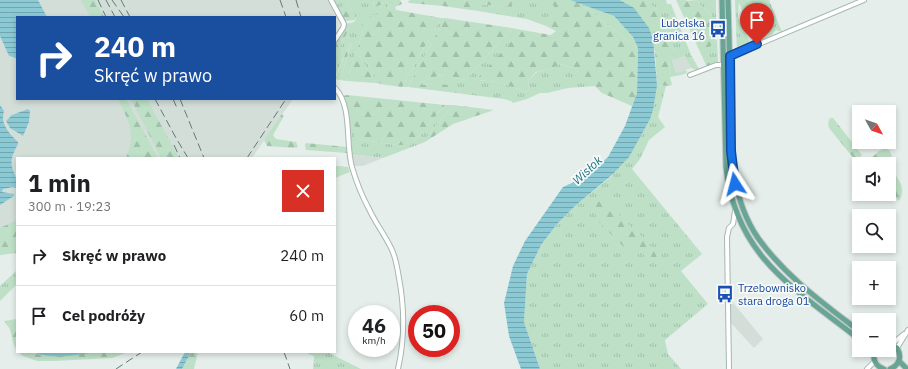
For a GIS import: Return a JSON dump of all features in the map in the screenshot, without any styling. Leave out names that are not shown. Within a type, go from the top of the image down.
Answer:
[{"type":"main road","points":[[722,0],[726,167],[735,211],[754,248],[769,265],[801,294],[852,334]]},
{"type":"main road","points":[[728,0],[731,151],[735,184],[741,204],[748,221],[758,238],[775,259],[810,294],[852,326]]},
{"type":"main road","points":[[769,265],[776,265],[775,259]]},
{"type":"main road","points":[[893,369],[899,361],[900,354],[897,348]]},
{"type":"main road","points":[[899,361],[907,369]]},
{"type":"main road","points":[[875,365],[884,369]]},
{"type":"street","points":[[331,0],[344,26],[336,38]]},
{"type":"street","points":[[690,75],[716,65],[723,61],[727,55],[730,56],[864,0]]},
{"type":"street","points":[[336,89],[340,94],[344,106],[348,127],[349,155],[352,169],[369,209],[391,247],[396,260],[403,296],[404,312],[402,346],[398,369]]},
{"type":"street","points":[[729,369],[727,237],[728,230],[733,224],[735,211]]},
{"type":"street","points":[[733,224],[742,225]]},
{"type":"street","points":[[896,340],[908,330]]},
{"type":"street","points":[[904,334],[908,338]]},
{"type":"street","points":[[897,348],[904,334]]},
{"type":"street","points":[[867,369],[875,365]]},
{"type":"shaded area","points":[[0,0],[329,0],[339,18],[336,19],[336,16],[16,16],[16,100],[292,100],[253,157],[16,157],[16,232],[0,239]]},
{"type":"shaded area","points":[[685,56],[691,68],[676,73],[672,60]]},
{"type":"shaded area","points":[[352,154],[383,158],[363,166],[354,166]]},
{"type":"shaded area","points":[[730,299],[763,339],[754,348],[731,323]]},
{"type":"green space","points":[[81,0],[95,0],[103,16],[89,16]]},
{"type":"green space","points":[[334,0],[374,0],[373,8],[387,2],[389,10],[363,22],[363,30],[358,48],[380,84],[376,83],[356,51],[347,81],[340,80],[352,42],[349,45],[336,75],[336,54],[348,31],[345,26],[346,24],[354,22],[356,19],[347,2],[339,11]]},
{"type":"green space","points":[[374,0],[400,0],[402,4],[395,7],[396,10],[441,18],[402,87],[380,84],[358,48],[363,30],[362,20],[389,9],[387,2],[373,8]]},
{"type":"green space","points":[[509,0],[549,0],[557,9],[546,26],[527,19],[478,11],[483,4],[502,7],[512,1]]},
{"type":"green space","points":[[549,0],[570,0],[580,3],[620,33],[628,42],[638,48],[637,93],[632,106],[602,93],[574,68],[560,64],[550,69],[536,72],[528,81],[529,88],[526,92],[498,82],[476,80],[522,30],[551,35],[556,31],[546,26],[556,9]]},
{"type":"green space","points":[[620,0],[645,0],[660,14],[668,31],[675,54],[669,59],[672,85],[657,85],[655,51],[624,2]]},
{"type":"green space","points":[[645,0],[666,0],[667,4],[671,4],[691,55],[700,71],[691,68],[685,56],[672,60],[676,73],[686,70],[687,73],[670,77],[669,59],[675,54],[660,14]]},
{"type":"green space","points":[[676,0],[697,0],[702,7],[711,13],[713,22],[716,22],[716,39],[708,48],[708,62],[712,65],[707,67]]},
{"type":"green space","points":[[697,0],[716,0],[716,22],[713,23],[711,13],[702,7]]},
{"type":"green space","points":[[735,0],[739,0],[738,17],[751,45],[737,51]]},
{"type":"green space","points":[[739,0],[748,0],[756,19],[748,23]]},
{"type":"green space","points":[[748,0],[769,0],[782,32],[776,30],[772,35],[757,41],[748,23],[756,19]]},
{"type":"green space","points":[[344,1],[347,2],[355,16],[355,20],[345,21],[339,11],[343,6]]},
{"type":"green space","points":[[408,1],[512,1],[511,6],[502,7],[483,4],[478,11],[409,3]]},
{"type":"green space","points":[[580,3],[614,16],[633,37],[638,48],[628,42],[620,33]]},
{"type":"green space","points":[[441,18],[445,18],[408,87],[402,87]]},
{"type":"green space","points":[[445,18],[512,28],[466,80],[440,75],[421,82],[423,85],[435,83],[459,87],[456,93],[408,87]]},
{"type":"green space","points":[[345,26],[349,27],[336,54],[336,42]]},
{"type":"green space","points":[[512,28],[522,30],[477,80],[498,82],[526,92],[529,88],[528,81],[537,72],[550,69],[559,64],[574,68],[596,86],[568,88],[547,93],[540,93],[513,103],[504,99],[456,93],[459,89],[435,83],[423,85],[421,82],[440,75],[466,80]]},
{"type":"green space","points":[[717,39],[718,63],[712,65],[708,62],[708,48]]},
{"type":"green space","points":[[352,41],[340,80],[336,79],[336,77]]},
{"type":"green space","points":[[356,51],[376,83],[347,81]]},
{"type":"green space","points":[[657,85],[666,86],[658,117],[665,127],[649,140],[640,159],[632,169],[702,254],[681,271],[708,304],[665,340],[668,354],[681,369],[540,369],[524,322],[527,274],[541,245],[557,224],[576,205],[612,176]]},
{"type":"green space","points":[[347,95],[445,105],[411,145],[396,145],[358,139],[354,136],[357,127],[350,126],[343,96]]},
{"type":"green space","points":[[118,100],[127,100],[157,157],[126,157],[131,142],[131,135],[125,114]]},
{"type":"green space","points":[[132,100],[148,100],[178,157],[160,157]]},
{"type":"green space","points":[[445,105],[453,105],[425,139],[425,142],[383,158],[352,154],[350,126],[357,127],[358,139],[396,145],[411,145]]},
{"type":"green space","points":[[453,105],[494,110],[453,124],[425,142],[425,139]]},
{"type":"green space","points":[[282,114],[284,116],[273,135],[276,139],[296,142],[298,147],[267,146],[264,140]]},
{"type":"green space","points":[[830,118],[833,118],[852,142],[852,149],[857,149],[862,155],[860,157],[853,157],[829,128],[828,123]]},
{"type":"green space","points":[[306,143],[347,147],[347,153],[306,150]]},
{"type":"green space","points":[[883,149],[889,150],[892,156],[873,157]]},
{"type":"green space","points":[[336,166],[348,167],[350,172],[336,178]]},
{"type":"green space","points":[[896,176],[902,187],[899,201],[896,199]]},
{"type":"green space","points":[[598,199],[616,211],[649,244],[658,261],[651,263],[635,245],[630,248],[624,247],[599,222],[591,204]]},
{"type":"green space","points":[[16,220],[16,253],[0,255],[0,228]]},
{"type":"green space","points":[[16,271],[16,285],[0,301],[0,286]]},
{"type":"green space","points":[[16,319],[16,349],[11,332],[4,321]]},
{"type":"green space","points":[[19,353],[36,353],[45,356],[84,353],[125,353],[112,358],[54,361],[37,361]]},
{"type":"green space","points":[[190,353],[198,353],[194,369],[182,369]]},
{"type":"green space","points":[[329,353],[361,369],[313,369],[314,356],[308,354]]},
{"type":"water","points":[[0,0],[38,0],[46,16],[16,16],[16,58],[9,56],[0,36]]},
{"type":"water","points":[[570,0],[620,0],[634,8],[649,28],[653,39],[657,85],[650,119],[629,157],[612,175],[576,205],[557,224],[541,245],[527,274],[524,322],[540,369],[521,369],[509,336],[504,303],[513,266],[525,241],[563,187],[587,176],[608,157],[625,126],[637,93],[638,48],[633,37],[614,16]]},
{"type":"water","points":[[0,105],[4,111],[4,124],[18,144],[12,158],[12,168],[15,176],[16,188],[3,189],[2,192],[14,194],[14,196],[0,205]]},
{"type":"water","points":[[28,109],[30,111],[29,122],[23,136],[10,128],[6,121],[12,115]]},
{"type":"water","points":[[36,353],[87,353],[55,356]]},
{"type":"water","points":[[184,353],[190,353],[182,369],[176,369]]},
{"type":"railway","points":[[98,0],[106,16]]},
{"type":"railway","points":[[106,0],[114,16]]},
{"type":"railway","points":[[112,0],[123,16]]},
{"type":"railway","points":[[121,0],[129,16]]},
{"type":"railway","points":[[280,0],[286,16]]},
{"type":"railway","points":[[296,0],[301,16]]},
{"type":"railway","points":[[156,100],[187,157]]},
{"type":"railway","points":[[173,100],[177,108]]},
{"type":"railway","points":[[180,100],[204,157]]},
{"type":"railway","points":[[248,157],[285,100]]},
{"type":"railway","points":[[174,145],[180,157]]},
{"type":"railway","points":[[116,369],[140,353]]},
{"type":"railway","points":[[284,353],[290,369]]},
{"type":"place","name":"Lubelska granica 16","points":[[718,29]]},
{"type":"place","name":"Trzebownisko stara droga 01","points":[[725,294]]},
{"type":"route","points":[[735,184],[731,151],[730,56],[757,44]]},
{"type":"water label","name":"Wisłok","points":[[587,170]]}]
